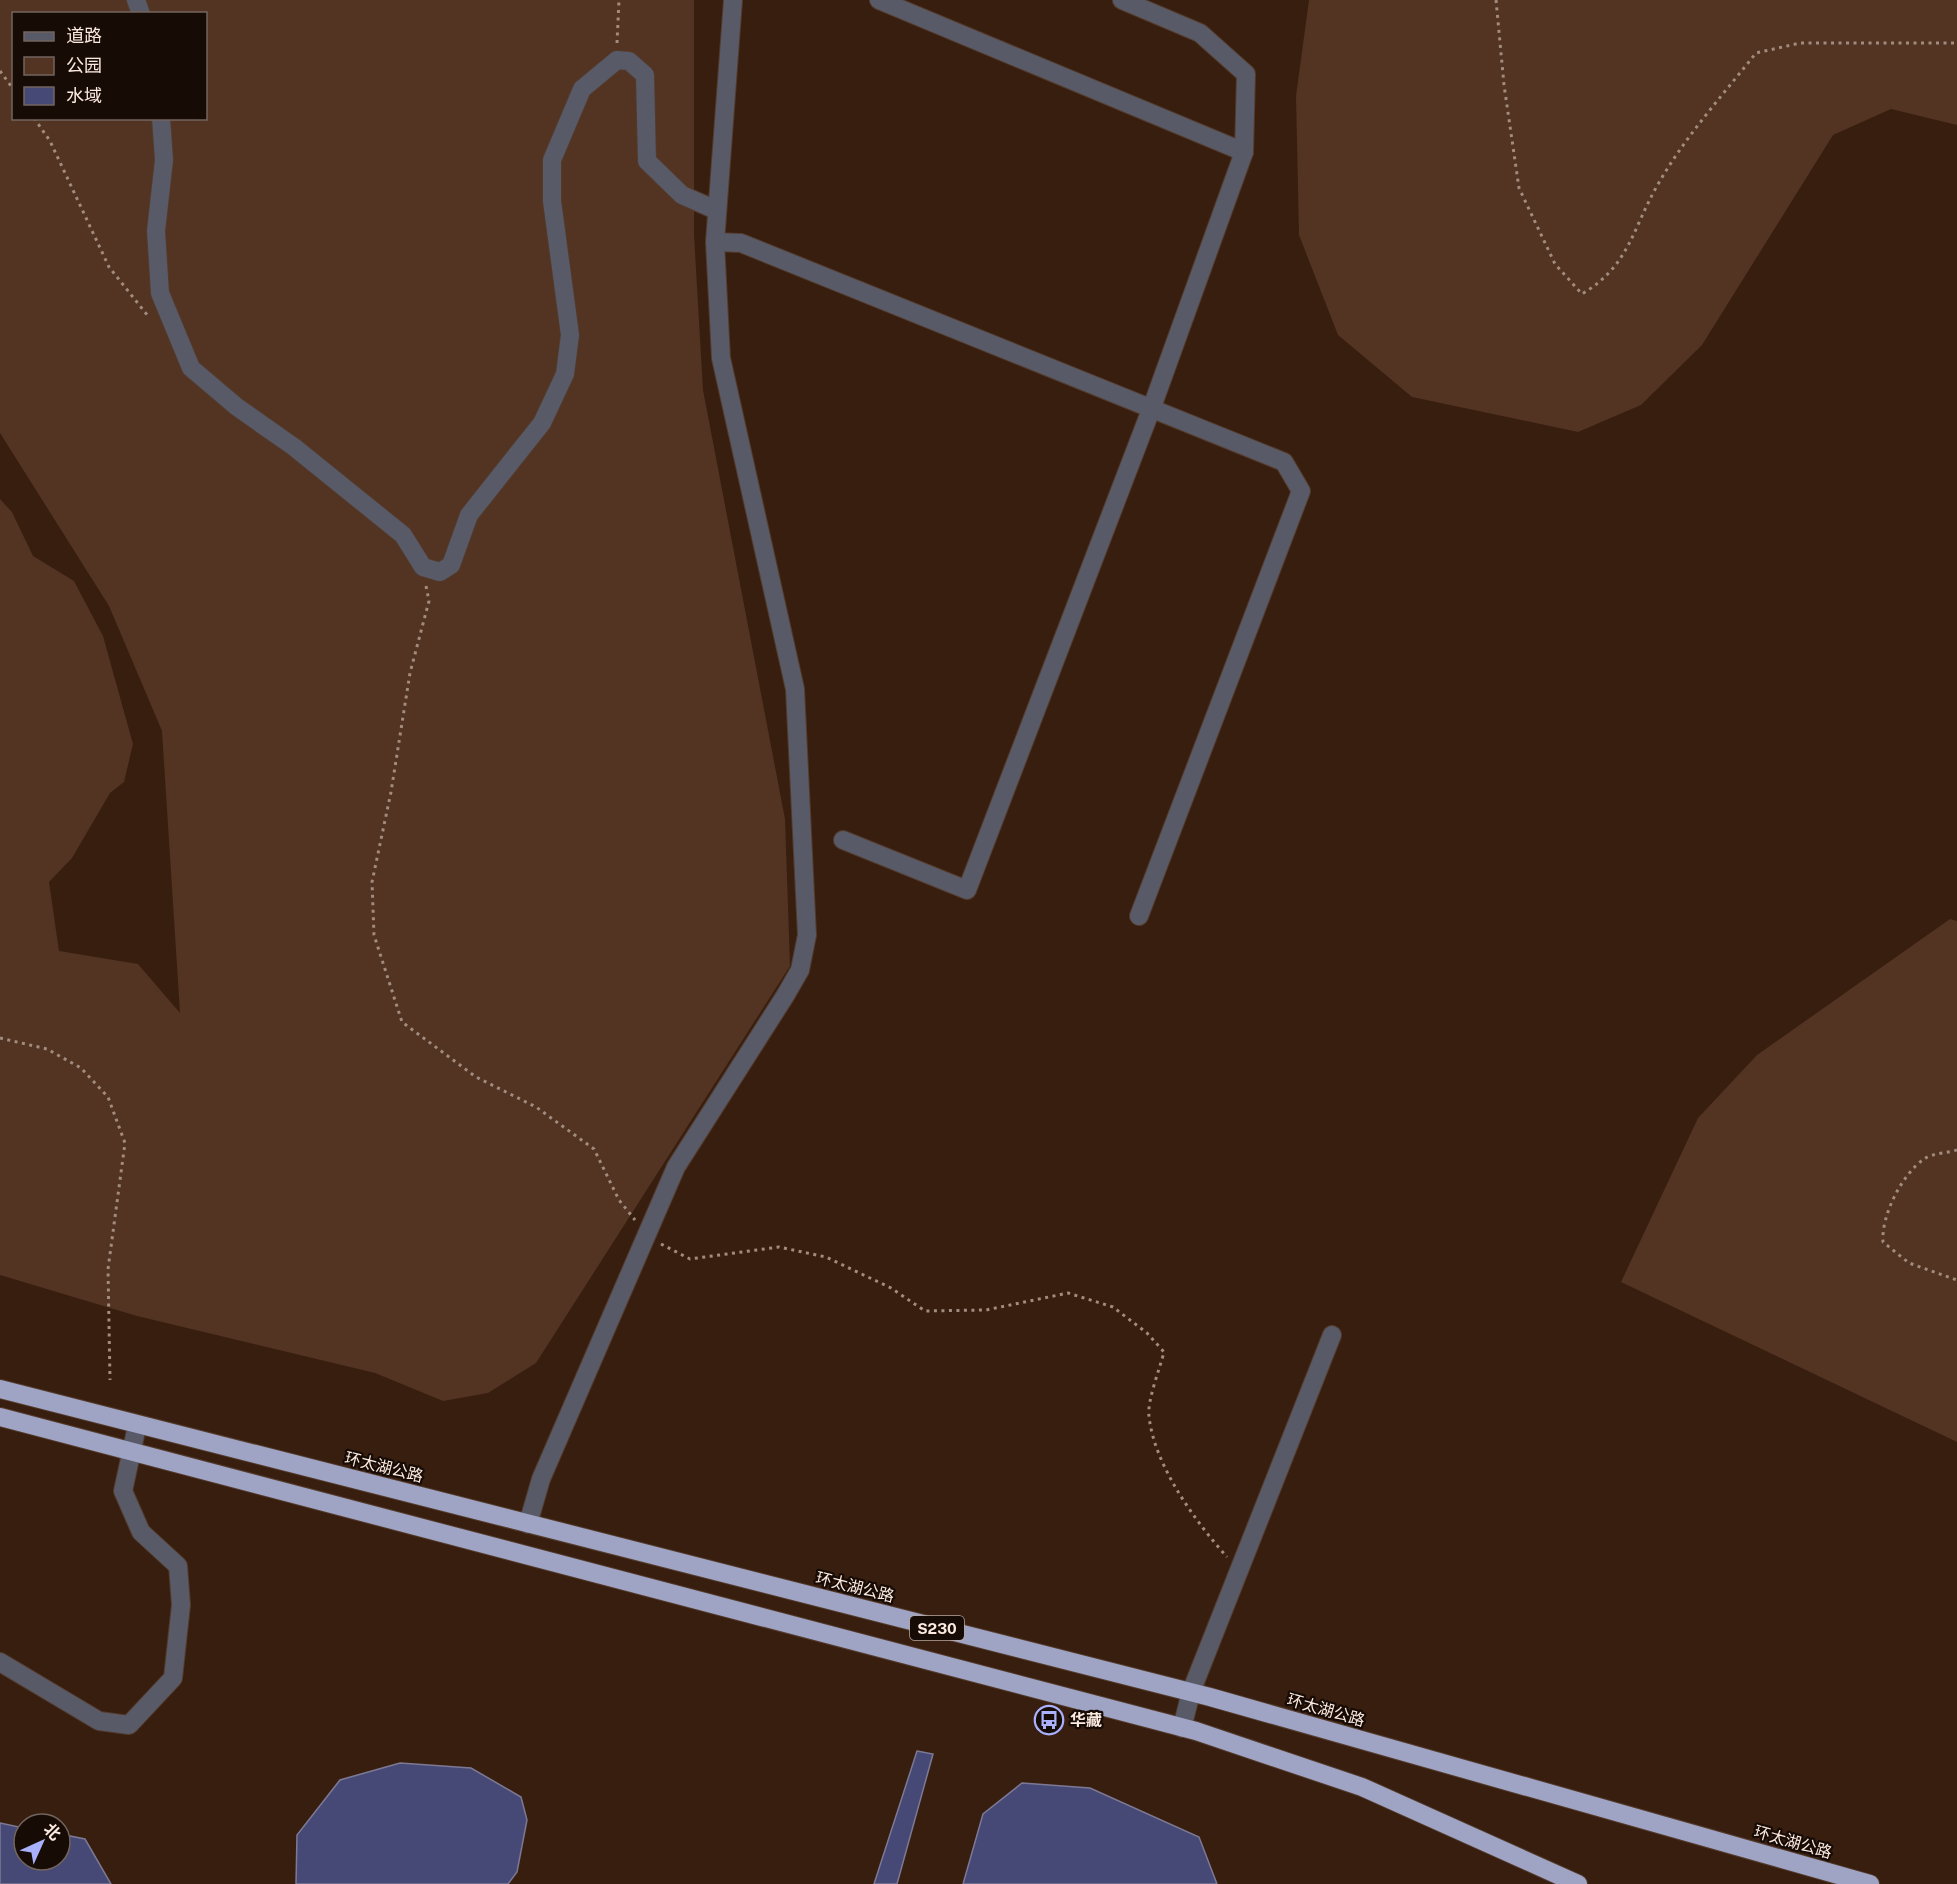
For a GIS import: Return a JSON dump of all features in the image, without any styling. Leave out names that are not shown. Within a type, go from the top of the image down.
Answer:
[{"type":"highway","name":"环太湖公路","points":[[0,1389],[137,1426],[1191,1692],[1870,1884]]},
{"type":"highway","name":"S230","points":[[0,1417],[1182,1728],[1362,1787],[1578,1884]]},
{"type":"street","points":[[879,0],[1244,152]]},
{"type":"street","points":[[843,840],[967,890],[1152,407],[1244,152],[1246,74],[1200,33],[1122,0]]},
{"type":"street","points":[[528,1524],[541,1479],[676,1167],[800,970],[807,935],[795,689],[722,358],[715,242],[733,1]]},
{"type":"street","points":[[161,120],[164,160],[156,231],[160,293],[191,368],[237,407],[294,447],[403,535],[423,567],[440,572],[451,565],[469,515],[542,423],[565,374],[570,334],[552,201],[552,160],[582,89],[617,60],[629,61],[645,75],[647,160],[682,195],[716,210]]},
{"type":"street","points":[[715,242],[741,243],[1284,462],[1301,491],[1139,916]]},
{"type":"street","points":[[1182,1728],[1191,1692],[1332,1335]]},
{"type":"street","points":[[0,1662],[99,1721],[129,1725],[173,1678],[181,1605],[178,1566],[141,1532],[123,1491],[137,1426]]},
{"type":"path","points":[[617,60],[619,0]]},
{"type":"path","points":[[1496,0],[1504,85],[1518,188],[1555,264],[1582,294],[1602,282],[1624,256],[1657,186],[1695,129],[1756,52],[1800,43],[1957,43]]},
{"type":"path","points":[[0,71],[12,87]]},
{"type":"path","points":[[35,120],[50,141],[109,267],[154,322]]},
{"type":"path","points":[[423,567],[429,601],[410,672],[391,792],[372,882],[374,935],[402,1022],[476,1077],[536,1107],[594,1149],[620,1200],[646,1235],[690,1260],[779,1247],[826,1257],[891,1288],[925,1311],[986,1310],[1068,1293],[1113,1307],[1147,1333],[1164,1352],[1149,1414],[1161,1460],[1203,1530],[1239,1572]]},
{"type":"path","points":[[0,1038],[47,1049],[81,1068],[108,1097],[125,1143],[108,1269],[110,1380]]},
{"type":"path","points":[[1957,1150],[1925,1158],[1899,1188],[1882,1227],[1883,1242],[1909,1263],[1957,1280]]},
{"type":"green space","points":[[0,0],[694,0],[694,235],[703,390],[785,819],[790,966],[536,1363],[488,1393],[443,1401],[375,1373],[137,1316],[0,1275],[0,499],[12,512],[33,556],[74,581],[103,636],[133,744],[124,782],[110,793],[72,858],[49,882],[59,951],[138,964],[180,1013],[162,731],[109,606],[0,433]]},
{"type":"green space","points":[[1309,0],[1957,0],[1957,125],[1891,109],[1833,135],[1702,345],[1641,405],[1578,432],[1412,397],[1338,335],[1299,235],[1296,96]]},
{"type":"green space","points":[[1950,919],[1957,921],[1957,1442],[1621,1282],[1698,1118],[1757,1055]]},
{"type":"water","points":[[917,1751],[933,1754],[897,1884],[874,1884]]},
{"type":"water","points":[[400,1763],[471,1768],[521,1797],[527,1820],[517,1872],[508,1884],[296,1884],[297,1835],[340,1780]]},
{"type":"water","points":[[1022,1783],[1090,1788],[1199,1837],[1217,1884],[963,1884],[983,1814]]},
{"type":"water","points":[[0,1823],[12,1826],[12,1872],[72,1872],[72,1836],[85,1839],[111,1884],[0,1884]]},
{"type":"place","name":"华藏","points":[[1049,1720]]}]
